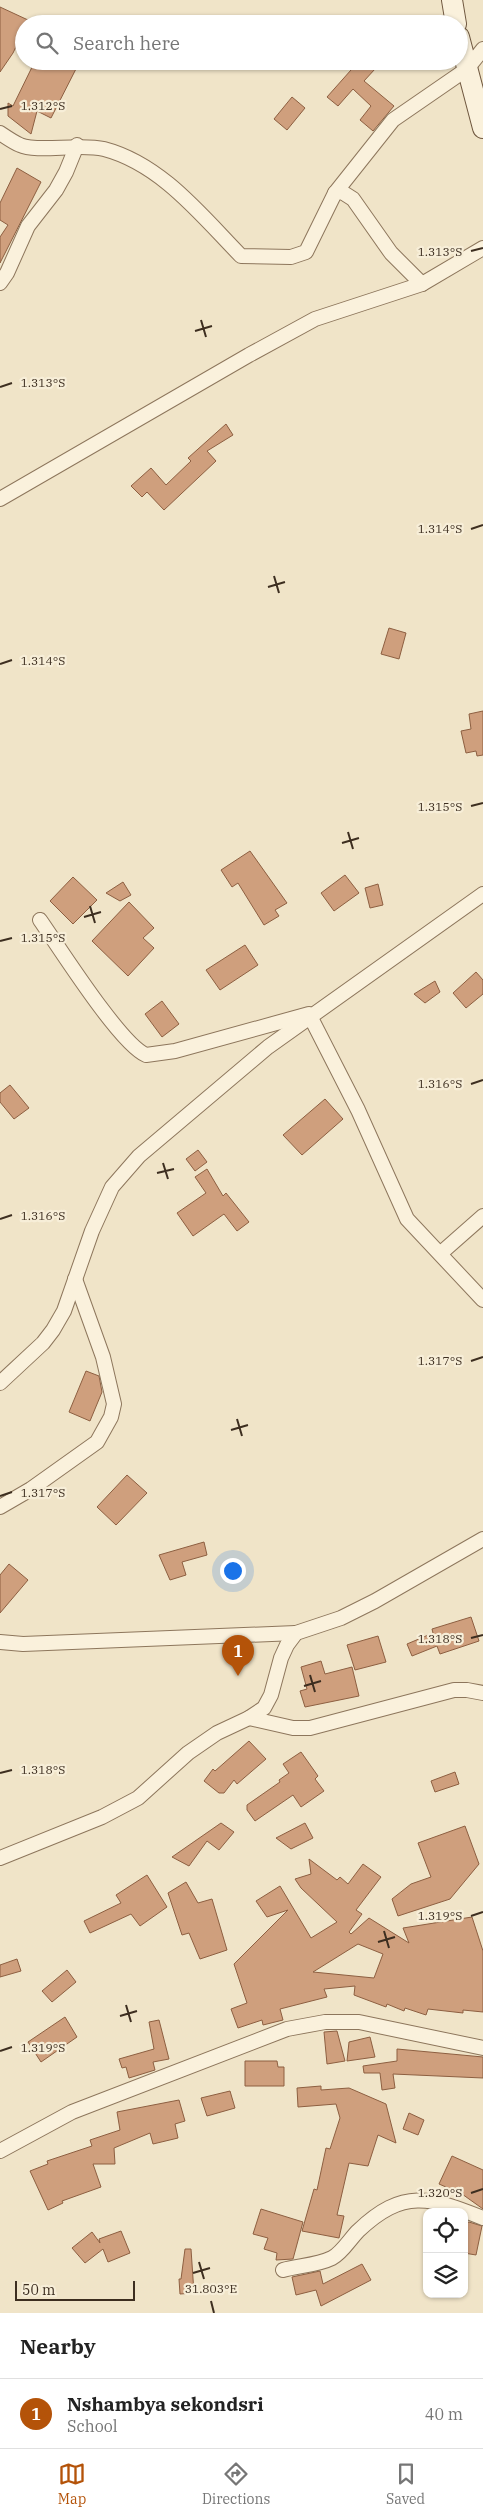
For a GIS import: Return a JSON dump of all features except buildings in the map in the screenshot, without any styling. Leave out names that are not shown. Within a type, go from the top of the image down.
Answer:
[{"type":"main road","points":[[452,0],[454,15]]},
{"type":"main road","points":[[466,70],[483,128]]},
{"type":"street","points":[[468,67],[483,49]]},
{"type":"street","points":[[0,133],[21,146],[33,148],[77,145],[104,149],[139,163],[160,176],[241,256],[290,257],[306,252],[334,193],[393,120],[465,70]]},
{"type":"street","points":[[0,283],[7,273],[28,226],[56,190],[77,145]]},
{"type":"street","points":[[334,193],[342,192],[353,199],[391,253],[422,284]]},
{"type":"street","points":[[0,499],[249,355],[316,319],[422,284],[483,248]]},
{"type":"street","points":[[0,1383],[44,1343],[64,1311],[92,1231],[112,1187],[139,1156],[191,1109],[314,1014],[483,894]]},
{"type":"street","points":[[40,920],[132,1047],[146,1055],[175,1051],[314,1014]]},
{"type":"street","points":[[314,1014],[383,1169],[408,1219],[483,1300]]},
{"type":"street","points":[[441,1253],[483,1216]]},
{"type":"street","points":[[0,1507],[31,1489],[97,1442],[111,1417],[114,1404],[103,1357],[75,1279]]},
{"type":"street","points":[[0,1642],[23,1644],[296,1633],[342,1618],[375,1602],[483,1539]]},
{"type":"street","points":[[0,1858],[102,1817],[138,1798],[196,1748],[217,1733],[249,1718],[264,1708],[271,1695],[281,1658],[287,1645],[296,1633]]},
{"type":"street","points":[[249,1718],[293,1728],[310,1728],[454,1690],[483,1693]]},
{"type":"street","points":[[0,2151],[72,2112],[287,2029],[325,2022],[360,2022],[483,2048]]},
{"type":"street","points":[[283,2270],[332,2258],[360,2230],[390,2206],[421,2198],[459,2208],[483,2218]]},
{"type":"place","name":"Nshambya sekondsri","points":[[238,1676]]}]
